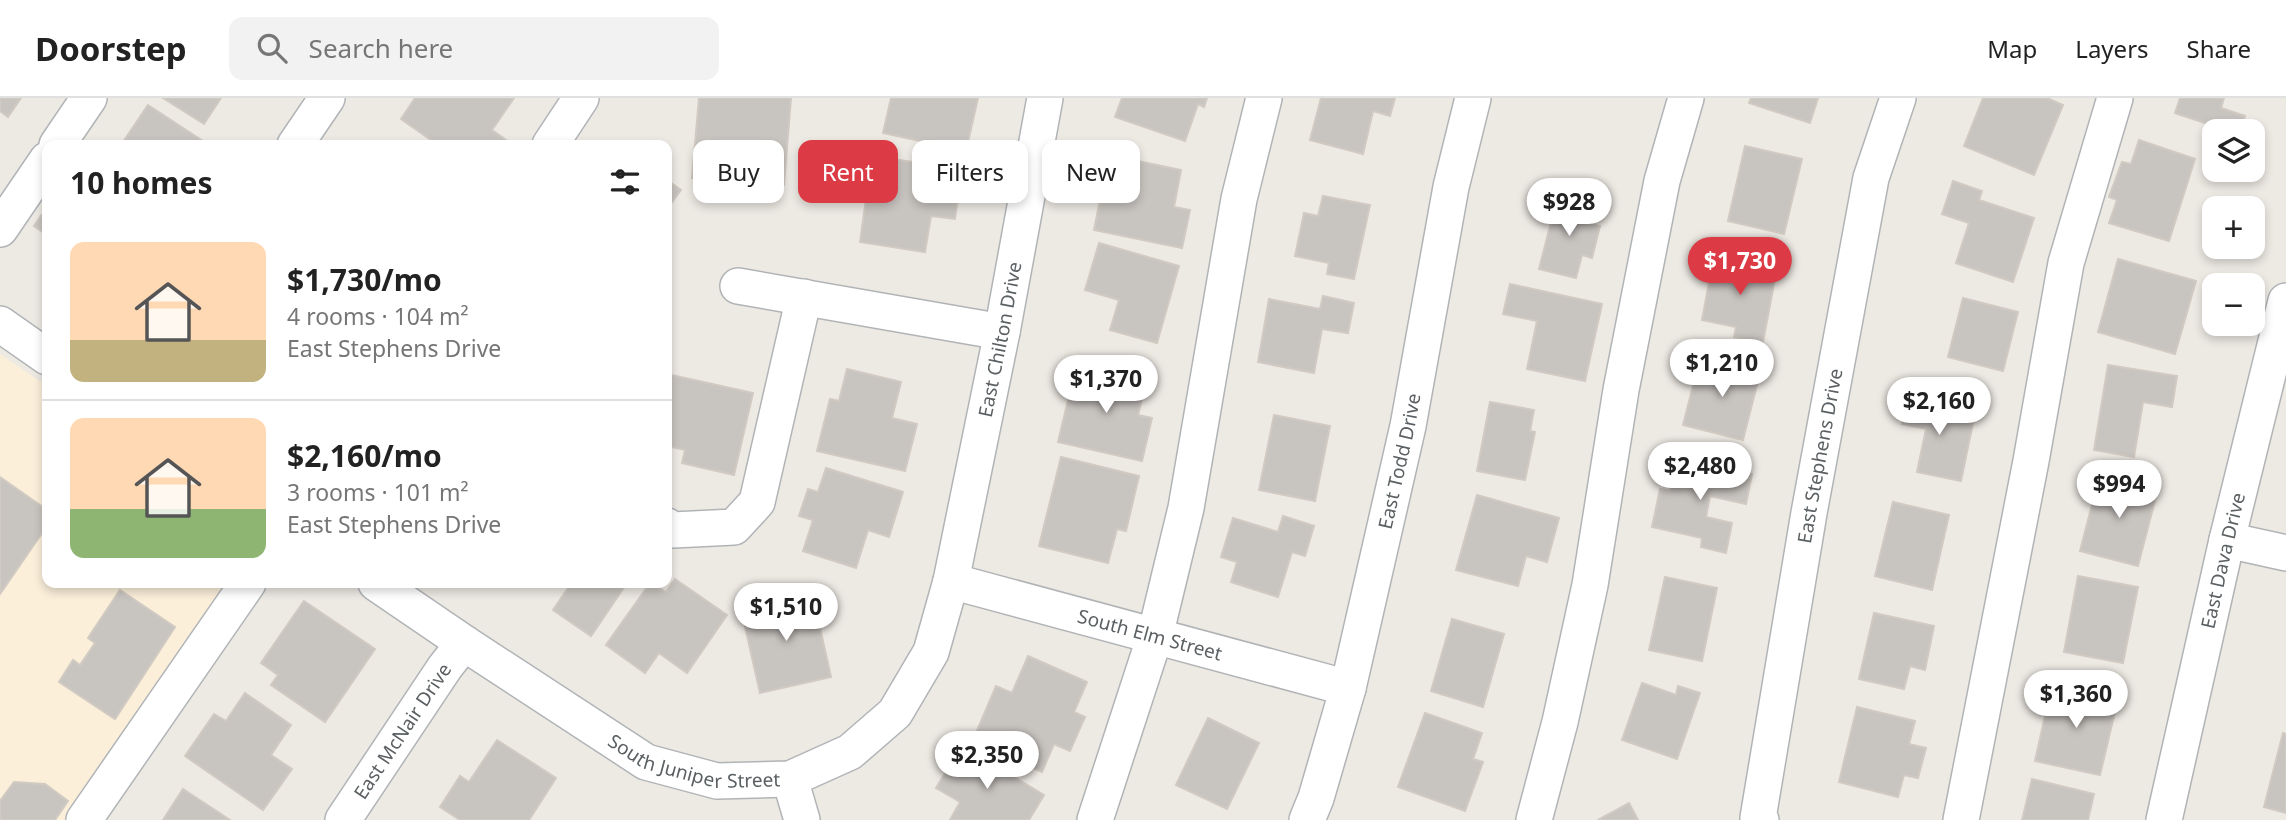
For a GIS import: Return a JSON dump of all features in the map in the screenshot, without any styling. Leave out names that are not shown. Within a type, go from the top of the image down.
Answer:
[{"type":"street","points":[[60,140],[89,98]]},
{"type":"street","points":[[298,140],[327,98]]},
{"type":"street","points":[[554,140],[581,98]]},
{"type":"street","name":"East Chilton Drive","points":[[951,581],[1002,332],[1045,98]]},
{"type":"street","points":[[1095,820],[1155,636],[1186,508],[1239,199],[1264,98]]},
{"type":"street","name":"East Todd Drive","points":[[1307,820],[1348,688],[1408,426],[1451,187],[1473,98]]},
{"type":"street","points":[[1534,820],[1560,722],[1590,585],[1621,390],[1662,181],[1686,98]]},
{"type":"street","name":"East Stephens Drive","points":[[1760,819],[1809,513],[1868,191],[1898,98]]},
{"type":"street","points":[[1961,820],[2031,461],[2066,263],[2115,98]]},
{"type":"street","points":[[0,229],[42,167]]},
{"type":"street","points":[[737,286],[1002,332]]},
{"type":"street","points":[[672,529],[734,527],[757,502],[804,297]]},
{"type":"street","name":"East Dava Drive","points":[[2164,820],[2227,540],[2286,301]]},
{"type":"street","points":[[0,324],[42,353]]},
{"type":"street","points":[[2227,540],[2286,553]]},
{"type":"street","name":"South Elm Street","points":[[951,581],[1348,688]]},
{"type":"street","name":"South Juniper Street","points":[[383,588],[646,762],[717,781],[790,779],[849,752],[895,713],[932,652],[951,581]]},
{"type":"street","points":[[84,820],[245,588]]},
{"type":"street","name":"East McNair Drive","points":[[343,820],[445,667],[464,643]]},
{"type":"street","points":[[790,779],[802,820]]},
{"type":"shaded area","points":[[0,354],[42,383],[42,588],[232,588],[71,820],[0,820]]},
{"type":"building","points":[[0,98],[21,98],[8,117],[0,111]]},
{"type":"building","points":[[163,98],[221,98],[204,124]]},
{"type":"building","points":[[415,98],[514,98],[492,130],[506,140],[431,140],[401,119]]},
{"type":"building","points":[[699,98],[791,98],[784,185],[784,140],[695,140]]},
{"type":"building","points":[[891,98],[978,98],[968,140],[915,140],[883,133]]},
{"type":"building","points":[[1122,98],[1207,98],[1204,107],[1198,104],[1185,141],[1115,117]]},
{"type":"building","points":[[1321,98],[1395,98],[1390,116],[1373,111],[1363,154],[1310,140]]},
{"type":"building","points":[[1751,98],[1818,98],[1810,123],[1749,103]]},
{"type":"building","points":[[1983,98],[2047,98],[2063,105],[2034,175],[1964,146]]},
{"type":"building","points":[[2180,98],[2224,98],[2221,108],[2245,116],[2244,119],[2202,119],[2202,122],[2175,113]]},
{"type":"building","points":[[148,105],[201,140],[124,140]]},
{"type":"building","points":[[2139,140],[2195,159],[2169,241],[2109,223],[2117,200],[2109,197],[2122,162],[2131,164]]},
{"type":"building","points":[[1745,146],[1802,159],[1784,234],[1728,221]]},
{"type":"building","points":[[898,160],[912,162],[912,203],[957,203],[955,219],[931,216],[925,252],[860,242],[865,203],[898,203]]},
{"type":"building","points":[[1140,161],[1181,170],[1174,207],[1190,210],[1182,248],[1094,230],[1099,203],[1140,203]]},
{"type":"building","points":[[1953,181],[1982,191],[1979,200],[2034,218],[2013,282],[1956,263],[1969,223],[1942,214]]},
{"type":"building","points":[[672,184],[681,190],[672,202]]},
{"type":"building","points":[[1558,195],[1592,204],[1587,223],[1600,226],[1592,258],[1582,255],[1576,278],[1539,269]]},
{"type":"building","points":[[1323,196],[1370,205],[1354,279],[1327,274],[1329,263],[1295,256],[1304,213],[1318,216]]},
{"type":"building","points":[[42,214],[42,232],[34,226]]},
{"type":"building","points":[[1099,243],[1179,266],[1157,343],[1110,330],[1119,300],[1085,290]]},
{"type":"building","points":[[1714,256],[1777,268],[1763,342],[1734,337],[1736,327],[1702,320]]},
{"type":"building","points":[[2118,259],[2196,281],[2175,354],[2098,332]]},
{"type":"building","points":[[1510,284],[1602,304],[1585,381],[1527,369],[1537,321],[1503,314]]},
{"type":"building","points":[[1323,296],[1354,303],[1348,333],[1322,329],[1314,373],[1258,362],[1269,299],[1320,309]]},
{"type":"building","points":[[1963,298],[2018,312],[2003,371],[1948,357]]},
{"type":"building","points":[[1700,358],[1760,373],[1743,440],[1683,425]]},
{"type":"building","points":[[2108,365],[2177,376],[2172,407],[2143,402],[2134,457],[2094,450]]},
{"type":"building","points":[[1076,367],[1146,382],[1138,415],[1152,418],[1142,461],[1058,442]]},
{"type":"building","points":[[847,369],[901,382],[892,418],[917,424],[905,471],[817,451],[830,399],[839,401]]},
{"type":"building","points":[[672,375],[753,393],[734,475],[682,463],[685,450],[672,447]]},
{"type":"building","points":[[1908,393],[1938,399],[1935,410],[1974,418],[1961,481],[1917,472],[1926,429],[1902,424]]},
{"type":"building","points":[[1490,402],[1534,410],[1530,431],[1535,432],[1525,480],[1477,471]]},
{"type":"building","points":[[1274,415],[1330,426],[1315,501],[1259,490]]},
{"type":"building","points":[[1061,457],[1139,476],[1126,531],[1117,529],[1108,563],[1039,546]]},
{"type":"building","points":[[1677,458],[1752,474],[1746,504],[1710,496],[1706,517],[1732,523],[1726,553],[1701,547],[1702,538],[1652,527],[1660,489],[1670,491]]},
{"type":"building","points":[[826,468],[903,492],[889,537],[868,530],[856,568],[803,551],[813,520],[799,516],[808,489],[818,492]]},
{"type":"building","points":[[2100,474],[2158,489],[2138,566],[2080,551]]},
{"type":"building","points":[[0,477],[42,506],[42,533],[0,594]]},
{"type":"building","points":[[1477,495],[1559,518],[1547,562],[1526,556],[1518,586],[1456,570]]},
{"type":"building","points":[[1893,502],[1949,515],[1932,590],[1875,576]]},
{"type":"building","points":[[1283,516],[1314,526],[1305,556],[1292,552],[1278,597],[1231,582],[1237,562],[1221,557],[1233,518],[1278,532]]},
{"type":"building","points":[[2078,576],[2138,587],[2123,663],[2064,652]]},
{"type":"building","points":[[1665,577],[1717,588],[1702,661],[1649,650]]},
{"type":"building","points":[[675,579],[727,615],[687,673],[659,653],[645,673],[606,645],[646,588],[659,588],[666,592],[672,588]]},
{"type":"building","points":[[568,588],[624,588],[591,636],[553,610]]},
{"type":"building","points":[[120,590],[175,627],[115,719],[59,682],[73,660],[80,665],[95,643],[88,638]]},
{"type":"building","points":[[812,592],[831,677],[760,693],[741,609]]},
{"type":"building","points":[[304,601],[375,649],[325,722],[271,685],[278,675],[261,663]]},
{"type":"building","points":[[1874,613],[1934,626],[1925,670],[1910,666],[1904,689],[1859,679]]},
{"type":"building","points":[[1452,619],[1504,634],[1483,707],[1431,691]]},
{"type":"building","points":[[1028,656],[1087,682],[1074,712],[1085,717],[1070,751],[1054,744],[1042,772],[1012,759],[1016,750],[976,733],[996,686],[1012,693]]},
{"type":"building","points":[[1642,683],[1676,695],[1678,686],[1700,693],[1677,759],[1622,740]]},
{"type":"building","points":[[2052,684],[2118,699],[2100,775],[2035,761]]},
{"type":"building","points":[[245,693],[291,725],[271,755],[292,769],[263,810],[185,756],[214,714],[226,721]]},
{"type":"building","points":[[1857,707],[1915,721],[1909,744],[1926,748],[1918,778],[1904,775],[1898,797],[1839,782]]},
{"type":"building","points":[[1425,713],[1482,733],[1473,759],[1483,762],[1465,811],[1398,787]]},
{"type":"building","points":[[1208,718],[1259,743],[1227,809],[1176,785]]},
{"type":"building","points":[[2283,733],[2286,734],[2286,813],[2264,807]]},
{"type":"building","points":[[497,740],[556,778],[529,820],[460,820],[440,807],[460,776],[469,782]]},
{"type":"building","points":[[962,746],[1044,795],[1029,820],[950,820],[960,802],[936,788]]},
{"type":"building","points":[[2032,779],[2094,794],[2088,820],[2022,820]]},
{"type":"building","points":[[14,782],[45,784],[68,801],[55,820],[0,820],[0,801]]},
{"type":"building","points":[[183,789],[230,820],[163,820]]},
{"type":"building","points":[[1629,803],[1638,820],[1598,820]]}]
